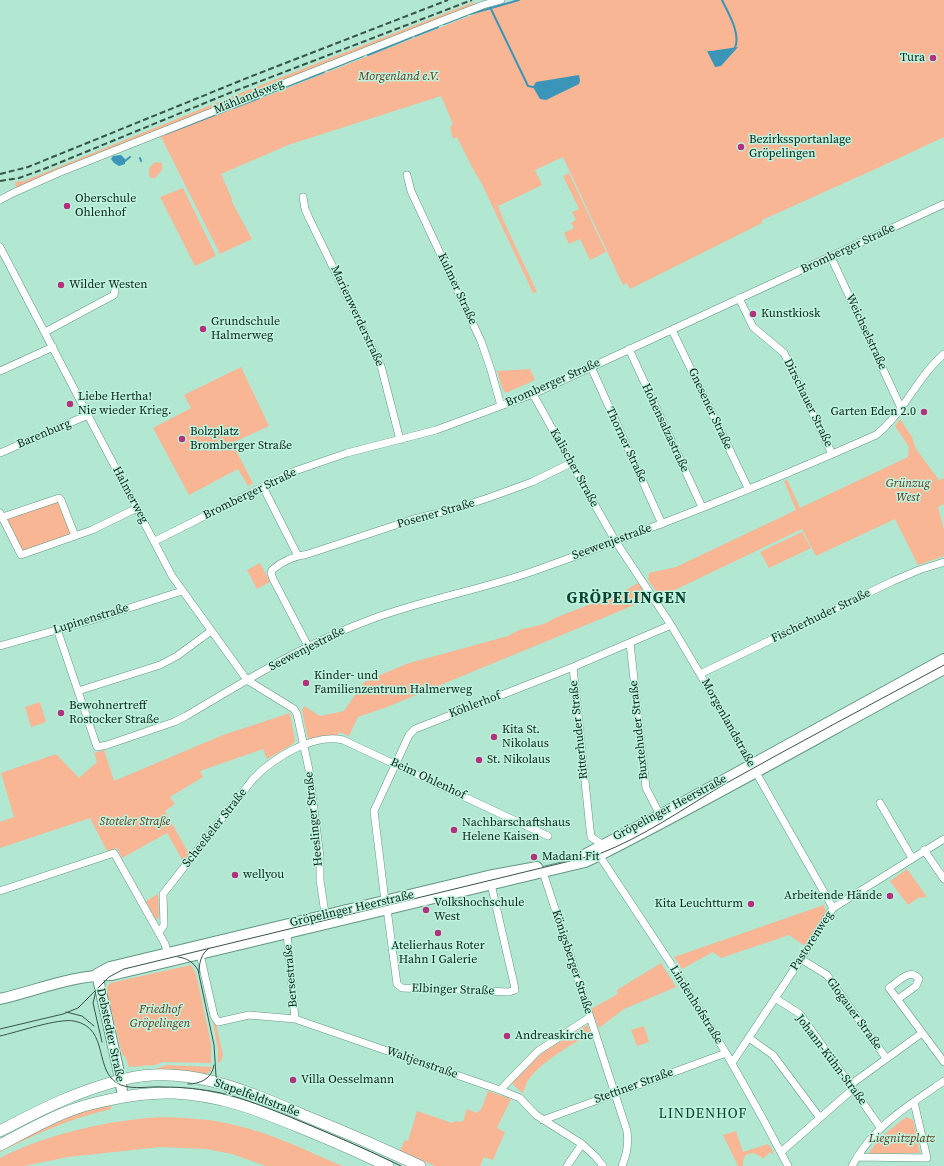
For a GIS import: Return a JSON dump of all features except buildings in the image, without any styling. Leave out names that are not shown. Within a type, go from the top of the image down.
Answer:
[{"type":"main road","name":"Gröpelinger Heerstraße","points":[[386,905],[511,871],[529,869],[600,850],[700,803],[753,768],[944,659]]},
{"type":"main road","name":"Gröpelinger Heerstraße","points":[[97,974],[110,967],[585,862],[600,850],[660,815],[944,669]]},
{"type":"main road","name":"Gröpelinger Heerstraße","points":[[0,999],[78,977],[97,974],[112,975],[287,933],[326,919]]},
{"type":"main road","name":"Debstedter Straße","points":[[97,974],[123,1096]]},
{"type":"main road","name":"Stapelfeldtstraße","points":[[0,1131],[81,1091],[120,1080],[163,1074],[196,1077],[243,1090],[351,1134],[420,1166]]},
{"type":"main road","name":"Stapelfeldtstraße","points":[[0,1145],[69,1111],[90,1104],[123,1096],[174,1093],[204,1096],[234,1102],[256,1109],[388,1166]]},
{"type":"street","name":"Mählandsweg","points":[[0,200],[58,172],[439,22],[483,5],[501,0]]},
{"type":"street","name":"Kulmer Straße","points":[[407,176],[411,191],[481,340],[501,406]]},
{"type":"street","name":"Marienwerderstraße","points":[[303,197],[309,218],[380,362],[400,440]]},
{"type":"street","name":"Bromberger Straße","points":[[154,541],[292,472],[345,454],[436,430],[533,394],[944,204]]},
{"type":"street","name":"Halmerweg","points":[[0,247],[172,576],[247,680],[294,709],[297,714]]},
{"type":"street","name":"Weichselstraße","points":[[830,257],[901,408]]},
{"type":"street","points":[[45,332],[114,295],[115,290]]},
{"type":"street","name":"Dirschauer Straße","points":[[739,298],[753,328],[784,354],[832,454]]},
{"type":"street","name":"Gnesener Straße","points":[[672,330],[748,488]]},
{"type":"street","points":[[0,371],[53,347]]},
{"type":"street","name":"Hohensalzastraße","points":[[629,349],[702,507]]},
{"type":"street","name":"Seewenjestraße","points":[[78,691],[97,747],[174,722],[308,646],[339,632],[392,612],[430,600],[509,579],[616,542],[832,454],[876,434],[887,426],[932,364],[944,354]]},
{"type":"street","name":"Thorner Straße","points":[[591,367],[662,524]]},
{"type":"street","name":"Kalischer Straße","points":[[533,394],[616,542]]},
{"type":"street","name":"Barenburg","points":[[0,453],[88,415]]},
{"type":"street","name":"Posener Straße","points":[[308,646],[271,573],[276,566],[298,556],[414,519],[452,510],[488,498],[532,482],[571,463]]},
{"type":"street","points":[[263,486],[298,556]]},
{"type":"street","points":[[75,536],[59,498],[1,516],[21,555],[75,536],[92,530],[137,508]]},
{"type":"street","name":"Morgenlandstraße","points":[[616,542],[671,625],[833,908]]},
{"type":"street","name":"Fischerhuder Straße","points":[[700,674],[893,580],[944,562]]},
{"type":"street","name":"Lupinenstraße","points":[[0,646],[182,591]]},
{"type":"street","name":"Ritterhuder Straße","points":[[600,850],[591,837],[573,667],[671,625]]},
{"type":"street","points":[[57,629],[78,691],[160,665],[177,656],[211,631]]},
{"type":"street","name":"Buxtehuder Straße","points":[[630,642],[646,788],[660,815]]},
{"type":"street","name":"Köhlerhof","points":[[386,905],[374,811],[409,734],[416,729],[573,667]]},
{"type":"street","name":"Heeslinger Straße","points":[[297,714],[309,770],[320,857],[320,880],[326,919]]},
{"type":"street","name":"Beim Ohlenhof","points":[[304,744],[336,738],[343,740],[548,836]]},
{"type":"street","name":"Scheeßeler Straße","points":[[159,933],[164,924],[163,894],[263,768],[304,744]]},
{"type":"street","points":[[880,803],[912,858]]},
{"type":"street","name":"Pastorenweg","points":[[732,1063],[833,908],[924,850],[944,839]]},
{"type":"street","name":"Lindenhofstraße","points":[[600,850],[732,1063],[788,1166]]},
{"type":"street","points":[[924,850],[944,879]]},
{"type":"street","points":[[0,891],[114,854],[165,944],[168,954]]},
{"type":"street","name":"Königsberger Straße","points":[[543,872],[627,1131],[627,1155],[622,1166]]},
{"type":"street","name":"Elbinger Straße","points":[[386,905],[397,984],[402,988],[509,992],[515,990],[490,884]]},
{"type":"street","name":"Bersestraße","points":[[287,933],[295,1019]]},
{"type":"street","name":"Waltjenstraße","points":[[200,954],[214,1016],[218,1022],[249,1015],[295,1019],[500,1090],[520,1098],[536,1115],[582,1144],[603,1166]]},
{"type":"street","name":"Glogauer Straße","points":[[801,959],[826,975],[886,1058]]},
{"type":"street","points":[[898,999],[916,986],[919,979],[916,976],[912,974],[907,975],[889,988],[944,1062]]},
{"type":"street","name":"Johann-Kühn-Straße","points":[[775,998],[800,1014],[880,1127]]},
{"type":"street","points":[[500,1090],[538,1051],[590,1017]]},
{"type":"street","points":[[781,1152],[886,1058],[922,1033]]},
{"type":"street","points":[[749,1038],[773,1055],[820,1118]]},
{"type":"street","name":"Stettiner Straße","points":[[543,1120],[726,1053]]},
{"type":"street","points":[[852,1166],[869,1140],[880,1127],[944,1081]]},
{"type":"street","points":[[857,1157],[927,1158],[914,1102]]},
{"type":"street","points":[[567,1166],[582,1144]]},
{"type":"green space","name":"Morgenland e.V.","points":[[515,0],[944,0],[944,137],[762,220],[762,223],[630,289],[627,283],[623,285],[563,157],[535,170],[542,185],[498,206],[537,292],[533,293],[482,184],[457,137],[453,139],[450,127],[453,124],[441,96],[288,145],[221,174],[232,202],[252,239],[220,254],[160,135],[267,96],[490,8]]},
{"type":"green space","points":[[474,2],[476,6],[71,164],[16,189],[15,182],[24,181],[238,94]]},
{"type":"green space","points":[[156,162],[162,163],[162,170],[155,178],[150,178],[150,168]]},
{"type":"green space","points":[[569,173],[606,252],[590,260],[580,239],[569,244],[564,233],[574,228],[571,223],[576,220],[572,212],[579,209],[563,176]]},
{"type":"green space","points":[[183,188],[216,256],[195,266],[160,197]]},
{"type":"green space","points":[[241,367],[269,426],[232,443],[253,483],[248,486],[238,469],[189,495],[153,428],[191,408],[184,395]]},
{"type":"green space","points":[[530,369],[535,380],[506,393],[503,390],[497,371]]},
{"type":"green space","name":"Grünzug West","points":[[900,419],[912,437],[916,449],[939,480],[944,478],[944,504],[938,507],[944,530],[944,556],[918,565],[895,519],[816,556],[802,529],[660,597],[648,580],[649,573],[676,567],[796,510],[784,481],[787,480],[800,508],[908,457],[909,447],[895,426]]},
{"type":"green space","points":[[58,501],[71,534],[22,551],[8,524],[8,518]]},
{"type":"green space","points":[[802,532],[811,548],[769,568],[760,552]]},
{"type":"green space","points":[[260,563],[270,582],[257,589],[247,570]]},
{"type":"green space","points":[[638,583],[649,599],[387,707],[358,717],[349,736],[339,732],[338,735],[308,739],[302,710],[304,706],[320,716],[344,711],[364,682],[406,664],[508,636],[519,630],[544,624],[555,618],[624,591]]},
{"type":"green space","points":[[40,702],[46,722],[31,727],[25,707]]},
{"type":"green space","name":"Stoteler Straße","points":[[290,713],[295,741],[293,744],[267,759],[263,749],[200,771],[203,777],[170,797],[175,804],[165,811],[189,854],[183,861],[167,833],[122,858],[117,848],[107,851],[90,818],[0,848],[0,822],[14,817],[1,773],[56,754],[79,778],[97,762],[94,753],[104,750],[114,781],[223,735]]},
{"type":"green space","points":[[907,869],[927,897],[918,898],[908,905],[890,881]]},
{"type":"green space","points":[[158,894],[159,917],[156,920],[146,901]]},
{"type":"green space","points":[[824,905],[826,912],[805,946],[789,935],[721,958],[713,952],[682,969],[674,957]]},
{"type":"green space","points":[[661,963],[676,987],[624,1009],[599,1028],[591,1009],[618,994],[617,990]]},
{"type":"green space","name":"Friedhof Gröpelingen","points":[[191,965],[196,974],[211,1044],[211,1063],[163,1062],[155,1065],[129,1067],[126,1058],[122,1054],[106,988],[110,983]]},
{"type":"green space","points":[[213,1021],[216,1024],[223,1055],[221,1061],[218,1063],[218,1050]]},
{"type":"green space","points":[[587,1025],[591,1034],[547,1061],[527,1082],[522,1093],[512,1083],[542,1053]]},
{"type":"green space","points":[[644,1026],[649,1042],[637,1046],[631,1030]]},
{"type":"green space","points":[[166,1065],[212,1067],[210,1072],[206,1074],[173,1070],[153,1070]]},
{"type":"green space","points":[[488,1091],[511,1099],[497,1128],[505,1132],[493,1160],[484,1157],[480,1166],[435,1166],[400,1151],[405,1140],[408,1141],[417,1111],[452,1123],[456,1121],[463,1121],[467,1109],[477,1113],[482,1108]]},
{"type":"green space","points":[[110,1103],[111,1109],[54,1127],[0,1152],[0,1148],[48,1124]]},
{"type":"green space","points":[[164,1117],[208,1120],[248,1128],[289,1143],[342,1166],[266,1166],[232,1154],[206,1149],[160,1147],[68,1157],[24,1166],[0,1166],[0,1158],[18,1149],[59,1135],[80,1129],[123,1121]]},
{"type":"green space","name":"Liegnitzplatz","points":[[906,1117],[913,1120],[920,1153],[868,1154],[881,1137]]},
{"type":"green space","points":[[736,1131],[743,1152],[768,1144],[773,1151],[773,1155],[770,1152],[763,1159],[752,1153],[744,1157],[743,1166],[738,1166],[723,1135]]},
{"type":"water","points":[[738,47],[721,66],[715,67],[707,51],[711,51]]},
{"type":"water","points":[[579,75],[579,84],[546,100],[540,99],[533,87],[536,82]]},
{"type":"water","points":[[121,155],[125,159],[125,164],[119,166],[111,159],[113,156]]},
{"type":"waterway","points":[[470,14],[519,0]]},
{"type":"waterway","points":[[722,0],[735,30],[735,48]]},
{"type":"waterway","points":[[490,7],[528,86],[533,87]]},
{"type":"waterway","points":[[444,24],[467,15]]},
{"type":"waterway","points":[[415,36],[438,27]]},
{"type":"waterway","points":[[368,55],[412,37]]},
{"type":"waterway","points":[[328,70],[363,56]]},
{"type":"waterway","points":[[262,96],[324,72]]},
{"type":"waterway","points":[[233,108],[259,98]]},
{"type":"waterway","points":[[165,134],[230,109]]},
{"type":"waterway","points":[[125,161],[130,157]]},
{"type":"tram line","points":[[0,1029],[63,1014],[78,1008],[109,977],[124,969],[599,854],[647,831],[723,785],[944,665]]},
{"type":"tram line","points":[[199,973],[201,959],[209,948]]},
{"type":"tram line","points":[[178,957],[190,961],[198,970],[214,1045],[216,1076],[221,1088],[229,1094]]},
{"type":"tram line","points":[[96,991],[93,1003],[102,1042]]},
{"type":"tram line","points":[[66,1012],[82,1016],[94,1026]]},
{"type":"tram line","points":[[0,1036],[48,1023],[74,1021],[85,1025],[93,1032],[107,1071],[112,1079],[121,1085],[137,1088],[192,1088],[230,1095],[286,1115],[401,1166]]},
{"type":"tram line","points":[[188,1084],[205,1080],[211,1074],[214,1065]]},
{"type":"railway","points":[[0,174],[28,167],[252,76],[448,0]]},
{"type":"railway","points":[[0,181],[19,178],[44,169],[227,94],[472,0]]},
{"type":"place","name":"Tura","points":[[933,58]]},
{"type":"place","name":"Bezirkssportanlage Gröpelingen","points":[[741,147]]},
{"type":"place","name":"Oberschule Ohlenhof","points":[[67,206]]},
{"type":"place","name":"Wilder Westen","points":[[61,285]]},
{"type":"place","name":"Kunstkiosk","points":[[753,314]]},
{"type":"place","name":"Grundschule Halmerweg","points":[[203,329]]},
{"type":"place","name":"Liebe Hertha! Nie wieder Krieg.","points":[[70,404]]},
{"type":"place","name":"Garten Eden 2.0","points":[[924,412]]},
{"type":"place","name":"Bolzplatz Bromberger Straße","points":[[182,439]]},
{"type":"place","name":"Kinder- und Familienzentrum Halmerweg","points":[[306,683]]},
{"type":"place","name":"Bewohnertreff Rostocker Straße","points":[[61,713]]},
{"type":"place","name":"Kita St. Nikolaus","points":[[494,737]]},
{"type":"place","name":"St. Nikolaus","points":[[479,760]]},
{"type":"place","name":"Nachbarschaftshaus Helene Kaisen","points":[[454,830]]},
{"type":"place","name":"Madani Fit","points":[[534,857]]},
{"type":"place","name":"wellyou","points":[[235,875]]},
{"type":"place","name":"Arbeitende Hände","points":[[890,896]]},
{"type":"place","name":"Kita Leuchtturm","points":[[751,904]]},
{"type":"place","name":"Volkshochschule West","points":[[426,910]]},
{"type":"place","name":"Atelierhaus Roter Hahn I Galerie","points":[[438,933]]},
{"type":"place","name":"Andreaskirche","points":[[507,1036]]},
{"type":"place","name":"Villa Oesselmann","points":[[293,1080]]},
{"type":"district","name":"GRÖPELINGEN","points":[[627,599]]},
{"type":"district","name":"LINDENHOF","points":[[703,1114]]}]
